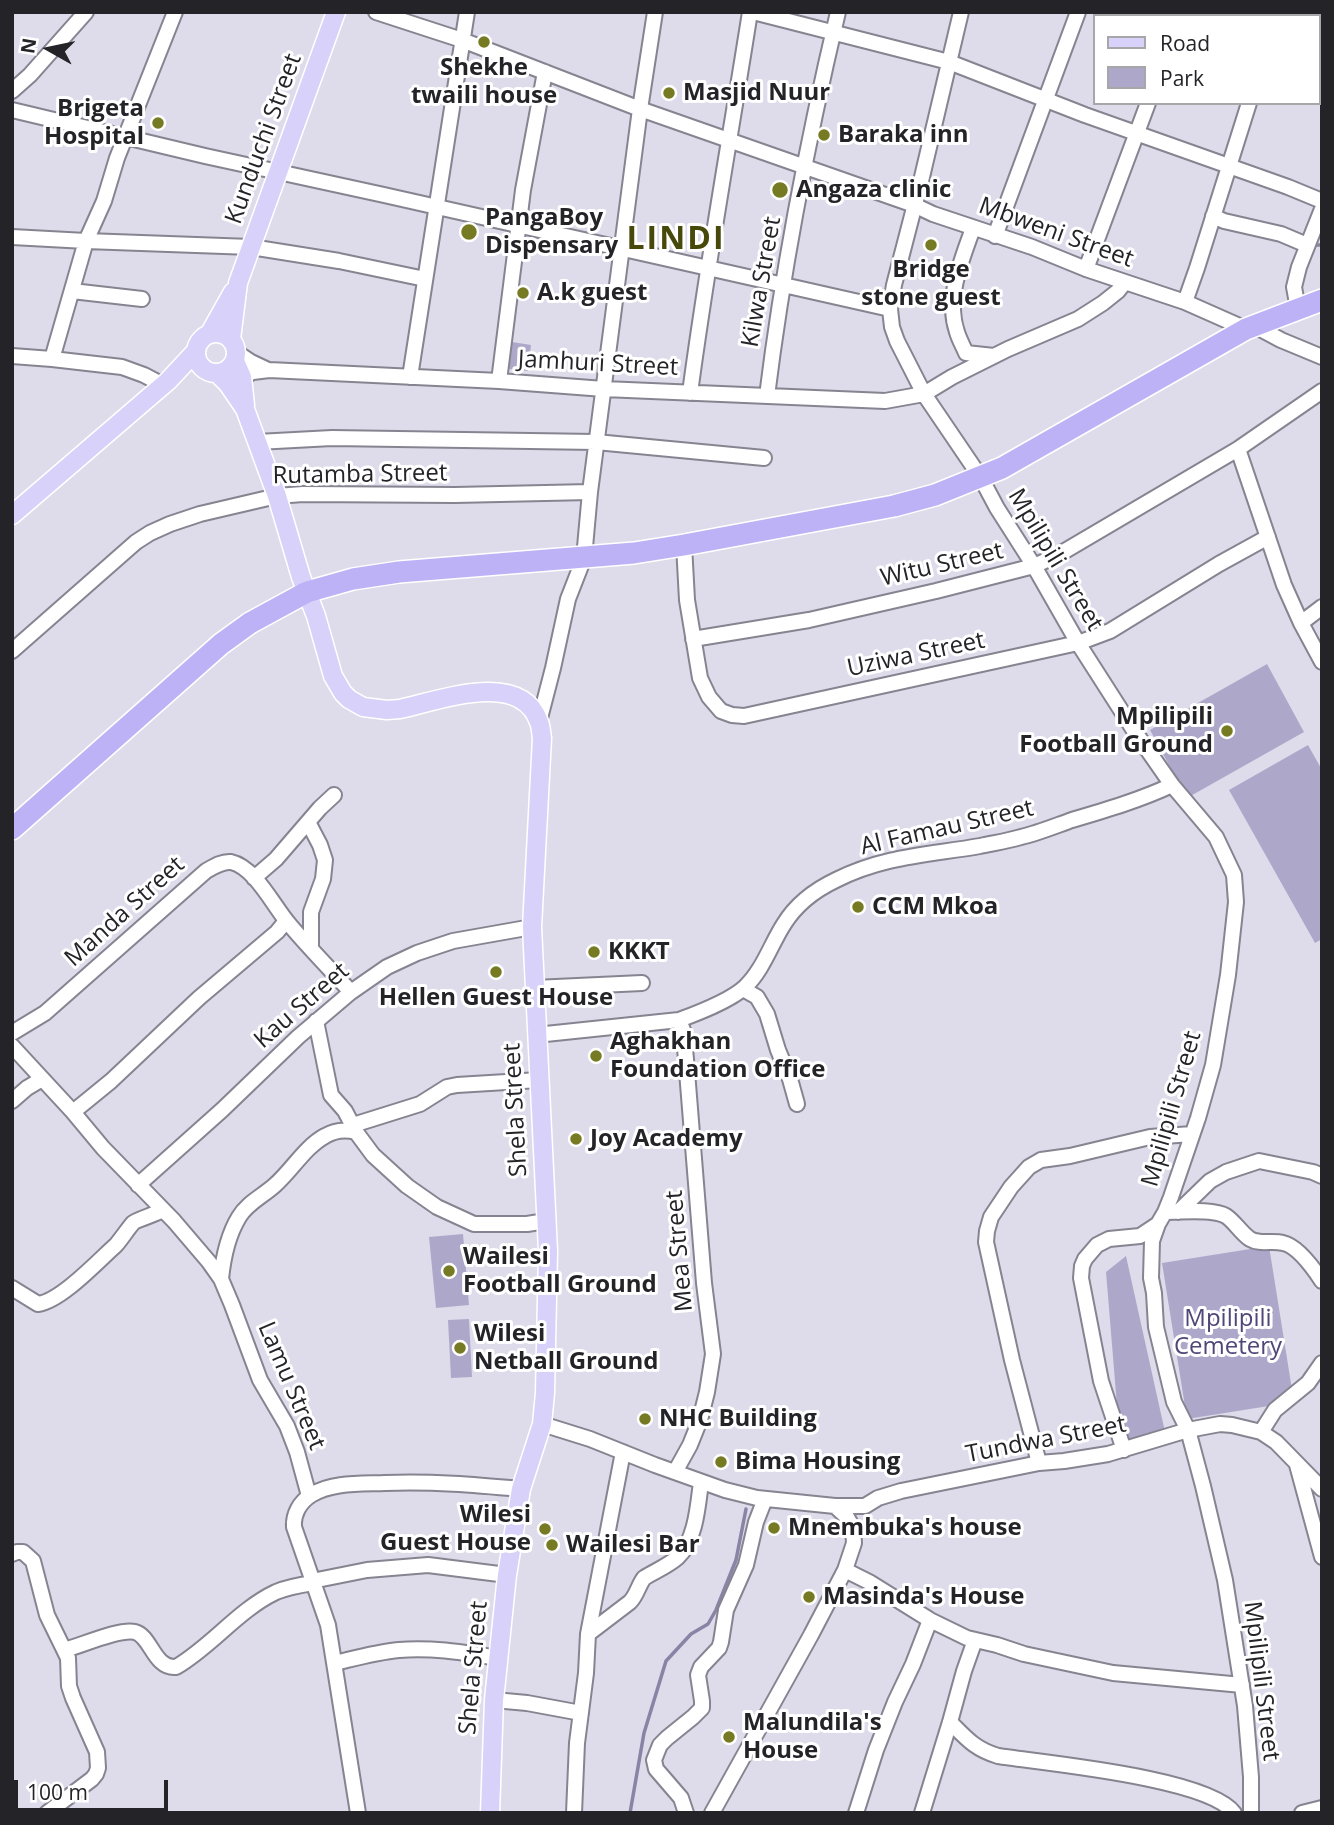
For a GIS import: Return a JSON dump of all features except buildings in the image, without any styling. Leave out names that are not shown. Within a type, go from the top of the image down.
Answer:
[{"type":"highway","points":[[12,829],[221,644],[250,622],[307,592],[353,579],[399,572],[584,558],[684,545],[894,506],[934,495],[981,478],[1027,455],[1250,327],[1322,300]]},
{"type":"main road","name":"Kunduchi Street","points":[[238,283],[336,12]]},
{"type":"main road","points":[[238,283],[210,333],[200,340],[196,357],[202,367],[228,384],[246,409]]},
{"type":"main road","points":[[238,283],[236,357],[246,409],[277,496],[333,676],[343,693],[355,703],[370,708],[400,709],[481,692],[502,693],[517,697],[529,705],[539,722]]},
{"type":"main road","points":[[210,333],[221,333],[236,357]]},
{"type":"main road","points":[[12,515],[166,383],[196,351]]},
{"type":"main road","points":[[166,383],[226,371],[236,357]]},
{"type":"main road","name":"Shela Street","points":[[490,1813],[494,1700],[507,1575],[521,1489],[542,1424],[545,1393],[548,1251],[532,927],[542,738],[539,722]]},
{"type":"street","points":[[52,359],[86,242],[175,12]]},
{"type":"street","name":"Mbweni Street","points":[[376,12],[462,40],[640,109],[1185,302],[1322,357]]},
{"type":"street","points":[[411,377],[467,12]]},
{"type":"street","points":[[539,722],[568,599],[584,558],[596,442],[654,12]]},
{"type":"street","points":[[690,393],[707,268],[751,12],[949,62],[1322,201]]},
{"type":"street","name":"Kilwa Street","points":[[767,396],[783,285],[838,12]]},
{"type":"street","points":[[12,110],[205,156],[890,309],[961,12]]},
{"type":"street","points":[[995,236],[1078,12]]},
{"type":"street","points":[[12,91],[30,75],[84,13]]},
{"type":"street","points":[[499,381],[518,226],[545,72]]},
{"type":"street","points":[[1086,269],[1147,105]]},
{"type":"street","points":[[1185,302],[1248,105]]},
{"type":"street","points":[[1298,309],[1294,287],[1298,267],[1322,209]]},
{"type":"street","points":[[1213,216],[1281,234],[1307,246]]},
{"type":"street","points":[[974,228],[956,280],[953,296],[954,324],[966,353],[995,356]]},
{"type":"street","points":[[12,237],[251,247],[339,261],[425,279]]},
{"type":"street","points":[[924,394],[995,356],[1078,319],[1118,291],[1125,282]]},
{"type":"street","points":[[72,291],[142,299]]},
{"type":"street","name":"Mpilipili Street","points":[[890,309],[897,341],[924,394],[981,478],[1078,643],[1133,729],[1172,785],[1216,837],[1234,875],[1236,902],[1228,975],[1213,1065],[1167,1216],[1152,1241],[1151,1254],[1156,1326],[1174,1402],[1188,1430],[1225,1580],[1242,1685],[1251,1777],[1251,1813]]},
{"type":"street","points":[[12,356],[122,367],[166,383]]},
{"type":"street","points":[[236,357],[269,370]]},
{"type":"street","points":[[236,357],[253,372],[269,370]]},
{"type":"street","name":"Jamhuri Street","points":[[269,370],[874,401],[924,394]]},
{"type":"street","name":"Witu Street","points":[[694,639],[809,620],[1034,566],[1058,555],[1238,449],[1322,391]]},
{"type":"street","points":[[257,442],[332,438],[596,442],[764,458]]},
{"type":"street","points":[[1238,449],[1284,585],[1322,662]]},
{"type":"street","name":"Rutamba Street","points":[[12,651],[136,542],[150,533],[200,514],[277,496],[303,494],[590,492]]},
{"type":"street","name":"Uziwa Street","points":[[684,545],[687,600],[699,678],[709,697],[721,711],[744,716],[1078,643],[1110,631],[1268,537]]},
{"type":"street","points":[[1301,623],[1322,607]]},
{"type":"street","name":"Al Famau Street","points":[[536,1035],[679,1020],[743,989],[762,964],[784,923],[801,902],[835,880],[888,860],[1022,837],[1172,785]]},
{"type":"street","points":[[254,878],[276,859],[334,795]]},
{"type":"street","points":[[308,822],[325,860],[323,879],[311,912],[311,948]]},
{"type":"street","name":"Manda Street","points":[[12,1033],[45,1013],[206,871],[222,863],[232,862],[254,878],[286,921],[351,992]]},
{"type":"street","points":[[73,1112],[111,1081],[286,921]]},
{"type":"street","name":"Kau Street","points":[[138,1185],[316,1021],[387,967],[453,941],[532,927]]},
{"type":"street","points":[[534,988],[642,983]]},
{"type":"street","points":[[743,989],[757,997],[767,1014],[797,1104]]},
{"type":"street","name":"Mea Street","points":[[675,1472],[700,1420],[713,1354],[704,1283],[686,1059],[683,1030],[679,1020]]},
{"type":"street","points":[[316,1021],[329,1091],[373,1155],[407,1186],[437,1207],[474,1224],[527,1224],[546,1221]]},
{"type":"street","name":"Lamu Street","points":[[12,1046],[103,1148],[197,1247],[220,1279],[243,1330],[260,1380],[287,1426],[309,1496]]},
{"type":"street","points":[[12,1101],[42,1079]]},
{"type":"street","points":[[220,1279],[239,1216],[274,1186],[321,1137],[355,1128],[420,1104],[447,1087],[538,1080]]},
{"type":"street","points":[[1039,1463],[988,1253],[986,1242],[991,1217],[1011,1187],[1029,1167],[1041,1160],[1150,1137],[1192,1134]]},
{"type":"street","points":[[1124,1450],[1101,1381],[1081,1278],[1085,1259],[1097,1245],[1109,1239],[1140,1236],[1210,1181],[1226,1172],[1259,1161],[1322,1176]]},
{"type":"street","points":[[12,1288],[38,1304],[47,1302],[64,1292],[116,1244],[134,1222],[163,1210]]},
{"type":"street","points":[[1167,1216],[1218,1213],[1250,1239],[1288,1245],[1313,1266],[1322,1281]]},
{"type":"street","points":[[1261,1432],[1275,1410],[1308,1383],[1322,1363]]},
{"type":"street","name":"Tundwa Street","points":[[542,1424],[590,1439],[725,1490],[761,1499],[835,1506],[865,1506],[878,1498],[901,1491],[1039,1463],[1124,1450],[1188,1430],[1220,1424],[1261,1432],[1276,1442],[1322,1489]]},
{"type":"street","points":[[574,1813],[577,1743],[588,1634],[623,1452]]},
{"type":"street","points":[[1297,1464],[1322,1557]]},
{"type":"street","points":[[358,1813],[328,1625],[294,1527],[295,1512],[309,1496],[346,1485],[405,1482],[521,1489]]},
{"type":"street","points":[[588,1634],[630,1602],[644,1578],[678,1556],[684,1549],[695,1520],[701,1482]]},
{"type":"street","points":[[686,1813],[681,1798],[656,1769],[653,1760],[660,1745],[702,1708],[698,1675],[701,1667],[719,1648],[726,1609],[746,1565],[761,1499]]},
{"type":"street","points":[[712,1813],[845,1570],[854,1543],[852,1528],[835,1506]]},
{"type":"street","points":[[12,1554],[23,1552],[33,1561],[47,1615],[69,1663],[69,1686],[73,1698],[97,1752],[98,1768],[92,1779],[47,1813]]},
{"type":"street","points":[[64,1650],[111,1635],[136,1632],[167,1666],[176,1667],[218,1637],[264,1598],[289,1587],[366,1570],[428,1565],[507,1575]]},
{"type":"street","points":[[845,1570],[954,1633],[975,1640],[1113,1674],[1242,1685]]},
{"type":"street","points":[[856,1813],[876,1750],[930,1620]]},
{"type":"street","points":[[922,1813],[975,1640]]},
{"type":"street","points":[[335,1663],[401,1650],[451,1651],[498,1658]]},
{"type":"street","points":[[494,1700],[581,1713]]},
{"type":"street","points":[[950,1722],[970,1743],[986,1752],[1156,1780],[1227,1804],[1234,1813]]},
{"type":"street","points":[[1302,1813],[1322,1808]]},
{"type":"green space","points":[[512,342],[531,345],[528,371],[509,369]]},
{"type":"green space","name":"Mpilipili Football Ground","points":[[1267,664],[1304,732],[1187,798],[1150,730]]},
{"type":"green space","name":"Mpilipili Football Ground","points":[[1308,745],[1322,770],[1322,939],[1315,943],[1229,790]]},
{"type":"green space","name":"Wailesi Football Ground","points":[[463,1234],[469,1305],[436,1308],[429,1237]]},
{"type":"green space","name":"Mpilipili Cemetery","points":[[1269,1246],[1294,1402],[1187,1419],[1162,1263]]},
{"type":"green space","name":"Mpilipili Cemetery","points":[[1126,1256],[1165,1432],[1120,1442],[1106,1272]]},
{"type":"green space","name":"Wilesi Netball Ground","points":[[469,1319],[472,1377],[451,1378],[448,1320]]},
{"type":"waterway","points":[[1313,245],[1322,245]]},
{"type":"waterway","points":[[630,1813],[644,1733],[666,1661],[691,1634],[708,1624],[716,1610],[736,1560],[746,1509]]},
{"type":"place","name":"Shekhe twaili house","points":[[484,42]]},
{"type":"place","name":"Masjid Nuur","points":[[669,93]]},
{"type":"place","name":"Brigeta Hospital","points":[[158,123]]},
{"type":"place","name":"Baraka inn","points":[[824,135]]},
{"type":"place","name":"Angaza clinic","points":[[780,190]]},
{"type":"place","name":"PangaBoy Dispensary","points":[[469,232]]},
{"type":"place","name":"Bridge stone guest","points":[[931,245]]},
{"type":"place","name":"A.k guest","points":[[523,293]]},
{"type":"place","name":"Mpilipili Football Ground","points":[[1227,731]]},
{"type":"place","name":"CCM Mkoa","points":[[858,907]]},
{"type":"place","name":"KKKT","points":[[594,952]]},
{"type":"place","name":"Hellen Guest House","points":[[496,972]]},
{"type":"place","name":"Aghakhan Foundation Office","points":[[596,1056]]},
{"type":"place","name":"Joy Academy","points":[[576,1139]]},
{"type":"place","name":"Wailesi Football Ground","points":[[449,1271]]},
{"type":"place","name":"Wilesi Netball Ground","points":[[460,1348]]},
{"type":"place","name":"NHC Building","points":[[645,1419]]},
{"type":"place","name":"Bima Housing","points":[[721,1462]]},
{"type":"place","name":"Mnembuka's house","points":[[774,1528]]},
{"type":"place","name":"Wilesi Guest House","points":[[545,1529]]},
{"type":"place","name":"Wailesi Bar","points":[[552,1545]]},
{"type":"place","name":"Masinda's House","points":[[809,1597]]},
{"type":"place","name":"Malundila's House","points":[[729,1737]]},
{"type":"district","name":"LINDI","points":[[676,240]]}]
